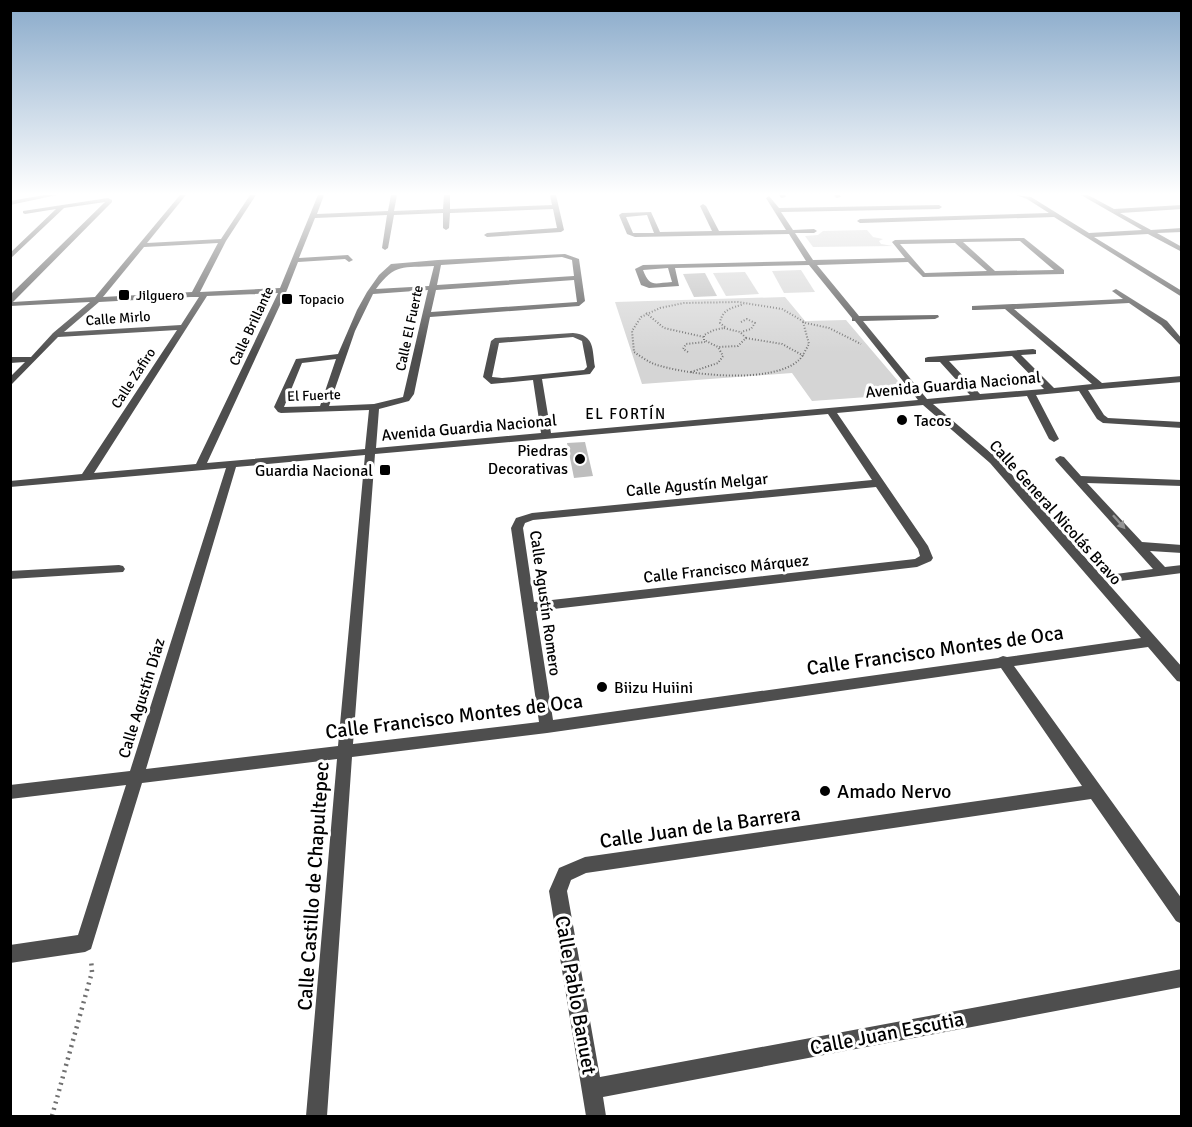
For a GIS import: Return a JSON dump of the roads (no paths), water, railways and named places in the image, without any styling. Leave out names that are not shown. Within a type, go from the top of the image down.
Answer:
[{"type":"street","points":[[10,302],[64,248]]},
{"type":"street","points":[[10,383],[56,335],[96,301],[140,248]]},
{"type":"street","points":[[194,296],[220,248]]},
{"type":"street","name":"Calle Brillante","points":[[200,466],[283,290],[300,248]]},
{"type":"street","name":"Calle General Nicolás Bravo","points":[[802,248],[855,319],[924,401],[994,461],[1182,677]]},
{"type":"street","points":[[899,248],[923,275],[1061,272],[1032,248]]},
{"type":"street","points":[[964,248],[994,274]]},
{"type":"street","points":[[1106,248],[1182,295]]},
{"type":"street","points":[[324,408],[340,356],[358,315],[372,292],[394,266],[571,256],[575,259],[581,301],[579,304],[425,315]]},
{"type":"street","points":[[295,260],[342,257],[348,257],[349,260]]},
{"type":"street","points":[[671,266],[677,283],[645,285],[639,268],[671,266],[810,261],[909,260]]},
{"type":"street","name":"Calle El Fuerte","points":[[406,399],[438,262]]},
{"type":"street","points":[[372,292],[578,278]]},
{"type":"street","points":[[10,302],[96,301],[283,290]]},
{"type":"street","points":[[1116,291],[1164,323],[1182,345]]},
{"type":"street","name":"Calle Zafiro","points":[[86,477],[204,295]]},
{"type":"street","points":[[975,308],[1132,302]]},
{"type":"street","points":[[1007,307],[1099,386]]},
{"type":"street","points":[[855,319],[934,317]]},
{"type":"street","name":"Calle Mirlo","points":[[56,335],[182,327]]},
{"type":"street","points":[[582,336],[586,340],[591,367],[587,372],[537,378],[491,381],[487,377],[495,341],[582,336]]},
{"type":"street","points":[[928,360],[1033,352]]},
{"type":"street","points":[[1015,354],[1052,390]]},
{"type":"street","name":"El Fuerte","points":[[340,356],[299,361],[279,407],[281,410],[287,412],[324,408],[374,407],[406,399]]},
{"type":"street","points":[[10,360],[33,359]]},
{"type":"street","points":[[942,359],[976,397]]},
{"type":"street","points":[[537,378],[546,435]]},
{"type":"street","name":"Avenida Guardia Nacional","points":[[10,484],[369,450],[1182,379]]},
{"type":"street","points":[[1082,388],[1100,417],[1106,421],[1182,425]]},
{"type":"street","points":[[1030,393],[1054,439]]},
{"type":"street","name":"Calle Castillo de Chapultepec","points":[[317,1116],[374,407]]},
{"type":"street","points":[[830,410],[879,483]]},
{"type":"street","points":[[1060,459],[1162,571]]},
{"type":"street","name":"Calle Agustín Díaz","points":[[10,954],[85,943],[232,464]]},
{"type":"street","points":[[1079,479],[1182,483]]},
{"type":"street","name":"Calle Agustín Melgar","points":[[520,521],[532,517],[879,483]]},
{"type":"street","name":"Calle Francisco Márquez","points":[[528,607],[917,563],[927,558],[924,549],[879,483]]},
{"type":"street","name":"Calle Agustín Romero","points":[[520,521],[517,528],[547,727]]},
{"type":"street","points":[[1141,546],[1182,549]]},
{"type":"street","points":[[10,575],[119,569]]},
{"type":"street","points":[[1120,577],[1182,569]]},
{"type":"street","name":"Calle Francisco Montes de Oca","points":[[10,792],[547,727],[1151,642]]},
{"type":"street","points":[[1003,662],[1182,915]]},
{"type":"street","name":"Calle Juan de la Barrera","points":[[565,874],[585,865],[1093,792]]},
{"type":"street","name":"Calle Pablo Banuet","points":[[565,874],[558,891],[596,1116]]},
{"type":"street","name":"Calle Juan Escutia","points":[[592,1089],[1182,978]]},
{"type":"place","name":"Jilguero","points":[[124,295]]},
{"type":"place","name":"Topacio","points":[[287,299]]},
{"type":"place","name":"Tacos","points":[[902,420]]},
{"type":"place","name":"Piedras Decorativas","points":[[580,459]]},
{"type":"place","name":"Guardia Nacional","points":[[385,470]]},
{"type":"place","name":"Biizu Huiini","points":[[602,687]]},
{"type":"place","name":"Amado Nervo","points":[[825,791]]},
{"type":"district","name":"EL FORTÍN","points":[[626,414]]}]
